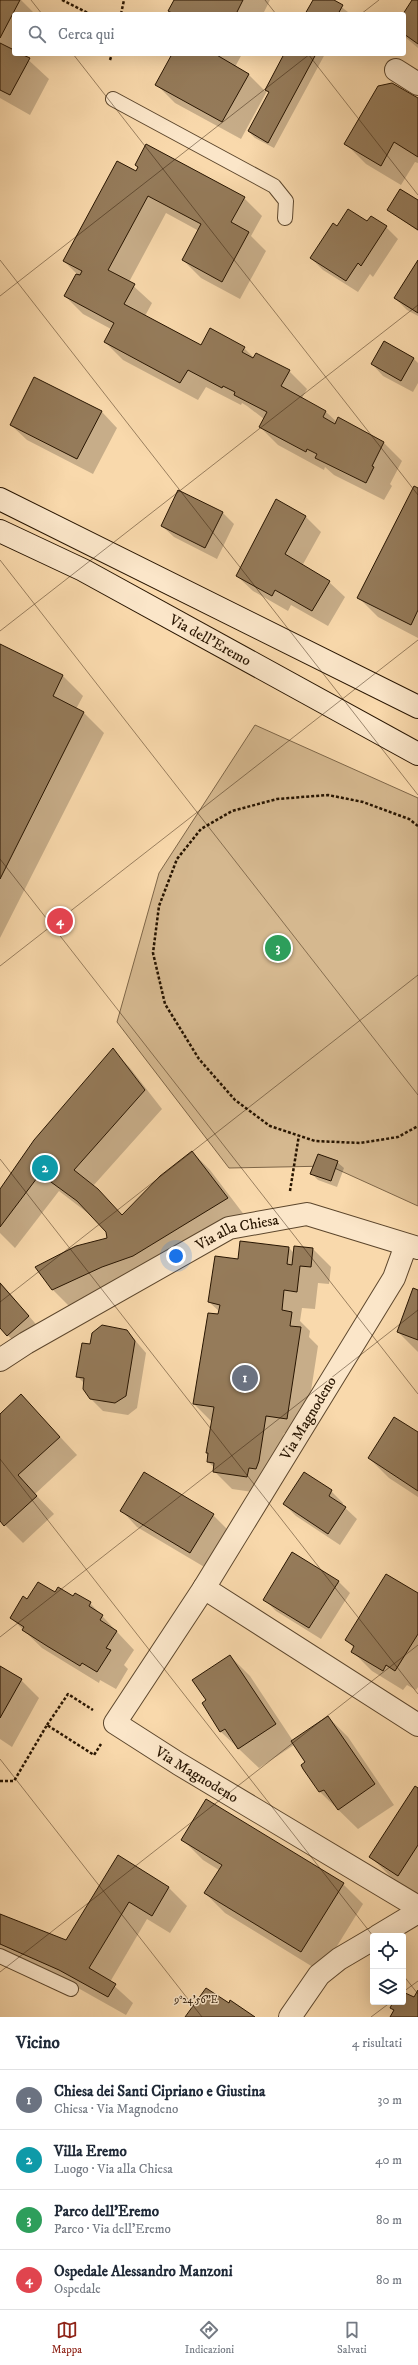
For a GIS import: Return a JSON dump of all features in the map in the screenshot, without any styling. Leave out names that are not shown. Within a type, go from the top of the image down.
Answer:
[{"type":"street","points":[[396,70],[418,84]]},
{"type":"street","name":"Via dell'Eremo","points":[[0,499],[418,707]]},
{"type":"street","name":"Via dell'Eremo","points":[[0,531],[83,570],[418,754]]},
{"type":"street","name":"Via alla Chiesa","points":[[0,1360],[33,1339],[228,1228],[307,1214],[412,1246]]},
{"type":"street","name":"Via Magnodeno","points":[[412,1246],[394,1278],[204,1588],[115,1723],[179,1764],[418,1907]]},
{"type":"street","points":[[204,1588],[418,1725]]},
{"type":"street","points":[[383,1933],[418,1912]]},
{"type":"street","points":[[290,2017],[319,1975],[339,1960],[370,1941]]},
{"type":"lane","points":[[113,100],[274,186],[286,200],[285,218]]},
{"type":"lane","points":[[0,1956],[71,1989]]},
{"type":"path","points":[[62,0],[86,12]]},
{"type":"path","points":[[121,12],[124,0]]},
{"type":"path","points":[[110,60],[111,56]]},
{"type":"path","points":[[418,826],[409,819],[363,802],[328,795],[277,799],[232,811],[201,828],[177,859],[159,906],[153,953],[165,1004],[199,1059],[235,1100],[270,1126],[315,1141],[360,1143],[398,1137],[418,1126]]},
{"type":"path","points":[[286,1217],[299,1135]]},
{"type":"path","points":[[0,1781],[14,1781],[47,1726],[68,1694],[115,1723],[94,1755],[47,1726]]},
{"type":"shaded area","points":[[255,725],[418,798],[418,1206],[330,1166],[229,1168],[117,1022],[159,873]]},
{"type":"building","points":[[0,0],[20,0],[14,12],[12,12],[12,15],[0,38]]},
{"type":"building","points":[[174,0],[243,0],[237,12],[168,11]]},
{"type":"building","points":[[313,0],[334,0],[343,5],[339,12],[306,12]]},
{"type":"building","points":[[412,0],[418,0],[418,44],[406,35],[406,12],[404,12]]},
{"type":"building","points":[[0,43],[12,49],[12,56],[26,56],[30,58],[10,95],[0,90]]},
{"type":"building","points":[[171,56],[218,56],[249,74],[222,122],[155,85]]},
{"type":"building","points":[[283,56],[315,56],[268,143],[248,131],[269,92],[265,90]]},
{"type":"building","points":[[392,83],[418,98],[418,157],[394,142],[381,166],[344,144],[378,86]]},
{"type":"building","points":[[146,144],[245,197],[231,222],[249,232],[222,282],[182,260],[201,224],[148,196],[108,270],[135,284],[124,304],[201,345],[210,328],[245,347],[242,352],[253,358],[256,353],[290,370],[281,386],[326,411],[323,417],[335,424],[338,417],[384,442],[372,466],[374,467],[366,483],[315,458],[317,454],[307,449],[306,452],[259,427],[267,412],[234,395],[235,392],[223,386],[222,388],[188,370],[180,383],[104,342],[114,323],[64,296],[76,274],[80,275],[82,271],[63,261],[117,161],[136,171],[138,167],[135,165]]},
{"type":"building","points":[[400,189],[418,200],[418,230],[387,210]]},
{"type":"building","points":[[348,209],[367,221],[371,216],[387,226],[361,266],[358,263],[346,281],[310,258],[333,223],[337,226]]},
{"type":"building","points":[[418,260],[418,313],[394,298]]},
{"type":"building","points":[[384,341],[414,358],[401,381],[371,364]]},
{"type":"building","points":[[34,377],[102,411],[77,459],[10,425]]},
{"type":"building","points":[[414,486],[418,488],[418,610],[411,625],[357,598]]},
{"type":"building","points":[[178,490],[223,512],[205,548],[161,526]]},
{"type":"building","points":[[276,499],[306,516],[285,554],[330,581],[312,611],[275,590],[272,596],[236,576]]},
{"type":"building","points":[[0,644],[63,675],[53,696],[84,712],[0,879]]},
{"type":"building","points":[[113,1048],[145,1090],[74,1170],[98,1189],[122,1215],[160,1176],[192,1151],[228,1198],[133,1256],[102,1267],[52,1290],[35,1267],[76,1246],[107,1238],[106,1232],[77,1201],[40,1174],[0,1227],[0,1189],[34,1140]]},
{"type":"building","points":[[318,1154],[338,1161],[331,1181],[310,1174]]},
{"type":"building","points":[[240,1241],[289,1247],[287,1264],[292,1265],[294,1246],[313,1248],[311,1267],[300,1266],[297,1292],[284,1290],[282,1310],[292,1312],[290,1326],[301,1327],[287,1419],[266,1416],[259,1461],[256,1469],[249,1468],[247,1477],[213,1472],[214,1463],[207,1462],[208,1453],[206,1453],[214,1407],[193,1404],[208,1313],[218,1314],[220,1305],[208,1302],[215,1256],[238,1259]]},
{"type":"building","points":[[0,1283],[29,1316],[7,1336],[0,1328]]},
{"type":"building","points":[[413,1288],[418,1290],[418,1340],[397,1332]]},
{"type":"building","points":[[102,1325],[127,1330],[135,1341],[126,1396],[115,1403],[90,1399],[83,1389],[84,1378],[76,1377],[82,1343],[90,1344],[92,1333]]},
{"type":"building","points":[[21,1394],[60,1437],[18,1475],[37,1496],[4,1526],[0,1521],[0,1414]]},
{"type":"building","points":[[394,1417],[418,1432],[418,1491],[368,1458]]},
{"type":"building","points":[[144,1472],[214,1514],[190,1553],[120,1511]]},
{"type":"building","points":[[304,1472],[332,1490],[329,1496],[346,1507],[328,1534],[283,1504]]},
{"type":"building","points":[[292,1552],[339,1581],[309,1628],[263,1600]]},
{"type":"building","points":[[386,1574],[418,1593],[418,1634],[395,1671],[386,1665],[383,1671],[351,1652],[354,1646],[345,1640]]},
{"type":"building","points":[[38,1582],[55,1592],[58,1587],[73,1596],[75,1593],[91,1602],[89,1606],[103,1615],[100,1620],[117,1631],[106,1648],[111,1650],[97,1672],[82,1663],[80,1666],[47,1646],[22,1630],[24,1627],[10,1618],[23,1596],[27,1599]]},
{"type":"building","points":[[230,1655],[276,1724],[238,1749],[225,1729],[220,1732],[202,1703],[206,1700],[192,1680]]},
{"type":"building","points":[[0,1666],[22,1679],[0,1718]]},
{"type":"building","points":[[328,1716],[375,1784],[338,1810],[324,1790],[319,1792],[303,1769],[301,1765],[305,1762],[291,1741]]},
{"type":"building","points":[[415,1786],[418,1788],[418,1845],[398,1876],[369,1857]]},
{"type":"building","points":[[206,1799],[344,1883],[301,1952],[204,1893],[222,1865],[181,1840]]},
{"type":"building","points":[[118,1855],[169,1887],[152,1916],[129,1902],[89,1968],[116,1984],[108,1997],[59,1970],[0,1944],[0,1914],[66,1940]]},
{"type":"building","points":[[206,1988],[229,2003],[230,2000],[255,2017],[185,2017]]},
{"type":"building","points":[[418,1990],[418,2017],[390,2017],[394,2010],[390,2008],[392,2005],[406,2005],[406,1993],[414,1997]]},
{"type":"place","name":"Ospedale Alessandro Manzoni","points":[[60,921]]},
{"type":"place","name":"Parco dell'Eremo","points":[[278,948]]},
{"type":"place","name":"Villa Eremo","points":[[45,1168]]},
{"type":"place","name":"Chiesa dei Santi Cipriano e Giustina","points":[[245,1378]]}]
